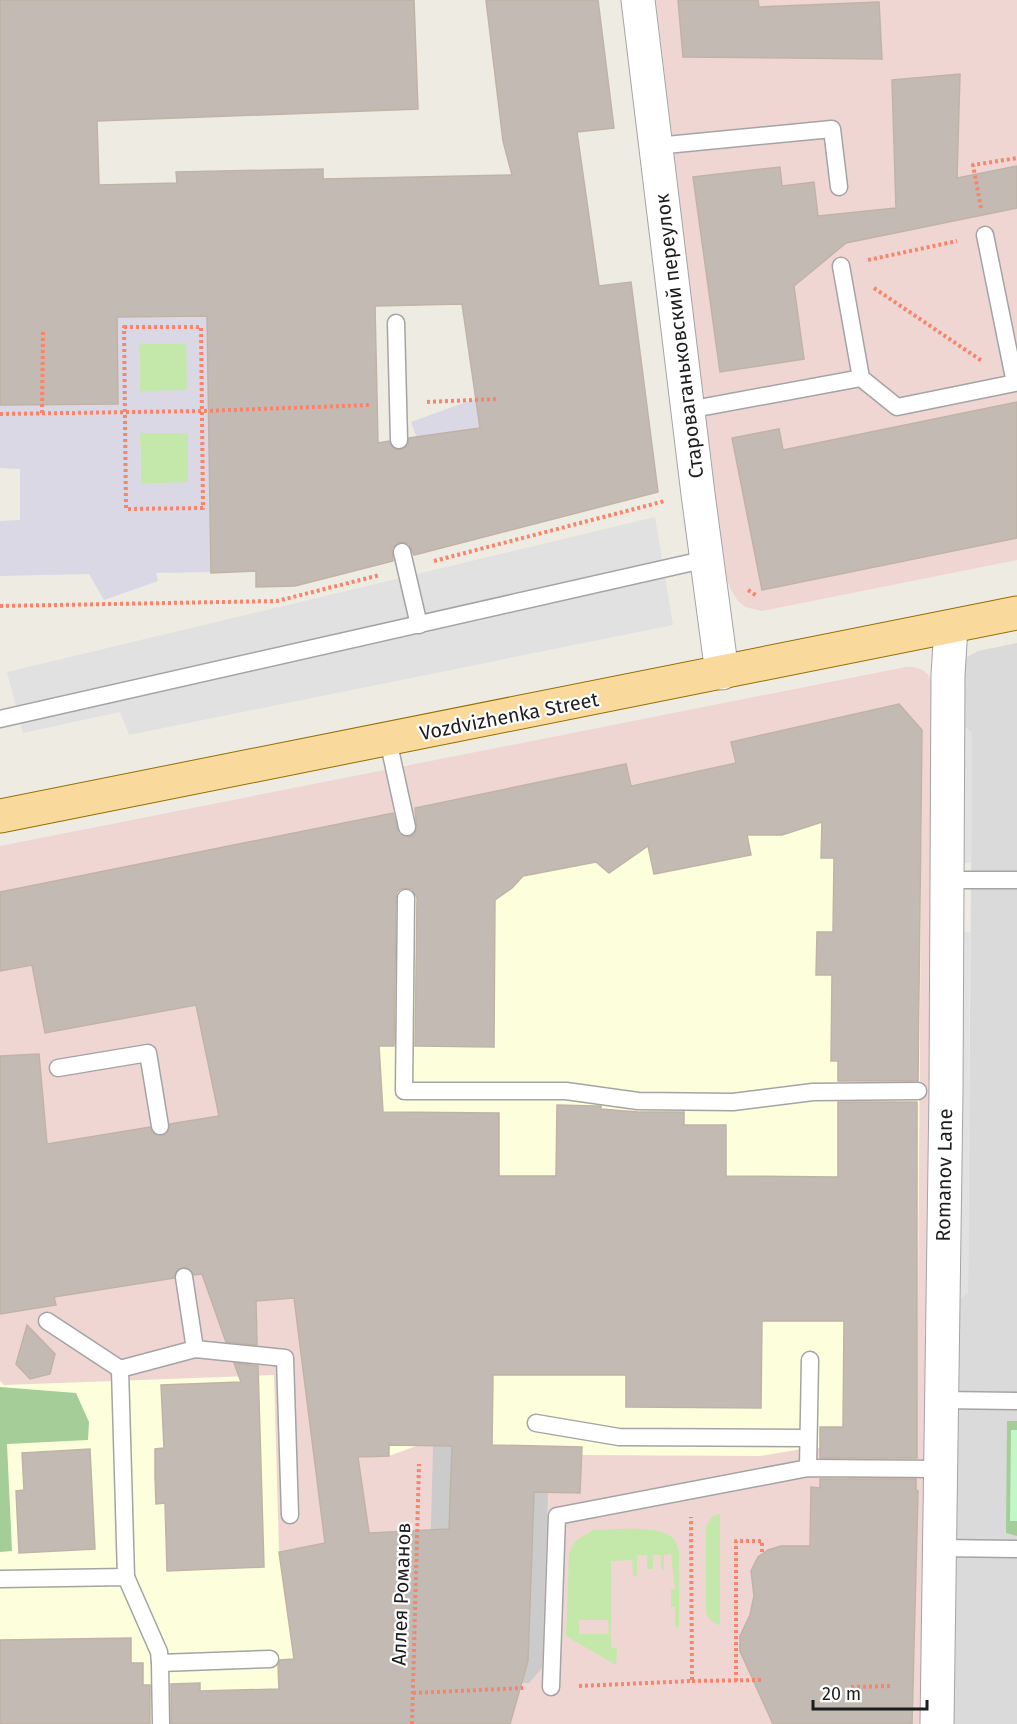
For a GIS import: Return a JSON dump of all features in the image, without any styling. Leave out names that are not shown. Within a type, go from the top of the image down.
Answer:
[{"type":"main road","name":"Vozdvizhenka Street","points":[[0,816],[1017,613]]},
{"type":"street","name":"Староваганьковский переулок","points":[[638,0],[722,673]]},
{"type":"street","name":"Romanov Lane","points":[[937,1724],[946,1092],[948,675],[951,627]]},
{"type":"lane","points":[[656,146],[832,129],[838,187]]},
{"type":"lane","points":[[841,266],[861,378],[897,407],[1015,383],[985,235]]},
{"type":"lane","points":[[396,323],[399,440]]},
{"type":"lane","points":[[688,410],[861,378]]},
{"type":"lane","points":[[0,719],[707,559]]},
{"type":"lane","points":[[404,560],[419,625]]},
{"type":"lane","points":[[388,740],[406,827]]},
{"type":"lane","points":[[946,880],[1017,880]]},
{"type":"lane","points":[[406,898],[404,1091],[566,1091],[638,1101],[733,1102],[813,1092],[918,1092]]},
{"type":"lane","points":[[58,1068],[148,1053],[160,1126]]},
{"type":"lane","points":[[184,1277],[195,1349]]},
{"type":"lane","points":[[46,1321],[120,1369],[195,1349],[285,1358],[290,1515]]},
{"type":"lane","points":[[808,1468],[810,1360]]},
{"type":"lane","points":[[120,1369],[126,1577],[159,1652],[161,1724]]},
{"type":"lane","points":[[941,1400],[1017,1401]]},
{"type":"lane","points":[[536,1423],[619,1437],[808,1438]]},
{"type":"lane","points":[[550,1687],[557,1516],[808,1468],[940,1469]]},
{"type":"lane","points":[[939,1548],[1017,1549]]},
{"type":"lane","points":[[1,1579],[126,1577]]},
{"type":"lane","points":[[160,1663],[270,1659]]},
{"type":"path","points":[[841,266],[985,235],[973,165],[1017,158]]},
{"type":"path","points":[[841,266],[1015,383]]},
{"type":"path","points":[[124,327],[201,327],[202,411],[203,508],[126,509],[124,327]]},
{"type":"path","points":[[42,413],[43,332]]},
{"type":"path","points":[[476,400],[496,399]]},
{"type":"path","points":[[0,414],[202,411],[377,405]]},
{"type":"path","points":[[0,606],[278,601],[404,560],[667,501]]},
{"type":"path","name":"Аллея Романов","points":[[412,1724],[419,1464]]},
{"type":"path","points":[[690,1491],[692,1681]]},
{"type":"path","points":[[736,1681],[735,1541],[762,1540],[762,1554]]},
{"type":"path","points":[[413,1693],[763,1680]]},
{"type":"path","points":[[851,1687],[892,1686]]},
{"type":"shaded area","points":[[656,0],[1017,0],[1017,560],[762,611],[745,607],[738,601],[727,579],[714,490]]},
{"type":"shaded area","points":[[207,316],[211,572],[156,573],[158,581],[104,600],[89,574],[0,576],[0,521],[20,520],[20,469],[0,468],[0,405],[118,404],[117,317]],"holes":[[[139,344],[186,344],[187,390],[140,391]],[[140,433],[188,433],[188,482],[141,484]]]},
{"type":"shaded area","points":[[580,361],[590,388],[421,449],[411,422]]},
{"type":"shaded area","points":[[655,517],[673,625],[129,735],[120,712],[23,733],[7,672]]},
{"type":"shaded area","points":[[1017,643],[1017,1724],[949,1724],[955,1304],[968,1293],[972,733],[957,720],[965,658],[978,651]]},
{"type":"shaded area","points":[[906,667],[923,670],[933,684],[926,1724],[0,1724],[0,846]]},
{"type":"shaded area","points":[[899,704],[922,730],[917,1448],[808,1448],[760,1456],[581,1455],[581,1447],[419,1445],[389,1456],[314,1460],[310,1368],[394,830],[418,825],[415,808],[626,764],[631,785],[735,763],[731,742]]},
{"type":"shaded area","points":[[957,720],[972,733],[971,863],[956,863]]},
{"type":"shaded area","points":[[956,931],[970,932],[968,1293],[955,1304]]},
{"type":"shaded area","points":[[274,1375],[279,1551],[325,1543],[343,1724],[0,1724],[0,1381],[4,1385]]},
{"type":"shaded area","points":[[520,1445],[518,1490],[548,1492],[542,1668],[529,1683],[427,1681],[433,1446]]},
{"type":"green space","points":[[139,344],[187,344],[187,391],[140,391]]},
{"type":"green space","points":[[140,433],[188,433],[188,483],[141,484]]},
{"type":"green space","points":[[0,1387],[76,1393],[89,1422],[88,1440],[7,1444],[12,1551],[0,1552]]},
{"type":"green space","points":[[1007,1421],[1017,1421],[1017,1536],[1006,1533]]},
{"type":"green space","points":[[1011,1430],[1017,1430],[1017,1521],[1010,1521]]},
{"type":"green space","points":[[720,1514],[720,1625],[711,1621],[706,1612],[706,1527],[712,1516]]},
{"type":"green space","points":[[622,1529],[655,1530],[672,1538],[679,1552],[679,1627],[675,1627],[675,1607],[671,1607],[671,1589],[675,1589],[671,1554],[664,1555],[664,1570],[661,1569],[661,1555],[653,1555],[653,1569],[647,1569],[647,1555],[637,1555],[637,1576],[633,1576],[632,1560],[611,1561],[611,1648],[617,1648],[616,1665],[566,1636],[569,1553],[575,1541],[594,1530]],"holes":[[[579,1620],[608,1620],[609,1634],[579,1634]]]},
{"type":"building","points":[[0,0],[414,0],[418,109],[97,121],[99,185],[177,183],[176,172],[323,169],[323,179],[512,175],[503,141],[486,0],[598,0],[614,128],[577,132],[599,286],[631,282],[658,492],[414,555],[409,544],[399,542],[392,548],[393,561],[295,586],[256,587],[256,571],[211,573],[207,316],[117,317],[118,404],[0,405]],"holes":[[[462,304],[480,428],[409,438],[408,445],[400,450],[394,449],[389,441],[378,443],[375,306]]]},
{"type":"building","points":[[678,0],[758,0],[759,7],[879,2],[882,59],[683,57]]},
{"type":"building","points":[[960,74],[957,178],[1017,166],[1017,208],[846,243],[794,286],[804,359],[720,372],[693,177],[780,167],[782,186],[814,182],[818,216],[896,208],[892,80]]},
{"type":"building","points":[[1017,402],[1017,538],[762,590],[732,438],[779,429],[783,450]]},
{"type":"building","points":[[899,704],[922,730],[918,1081],[838,1081],[838,1061],[831,1061],[832,975],[816,975],[817,932],[833,932],[834,858],[821,858],[822,822],[782,835],[747,835],[751,855],[654,874],[648,846],[609,873],[596,862],[523,876],[512,888],[495,900],[494,1047],[415,1046],[417,898],[412,889],[401,889],[397,892],[396,898],[394,1046],[379,1046],[383,1112],[499,1113],[499,1176],[556,1176],[557,1105],[601,1106],[601,1109],[638,1112],[684,1112],[684,1125],[726,1125],[726,1176],[838,1177],[838,1102],[917,1102],[917,1458],[820,1458],[820,1427],[843,1427],[844,1321],[762,1321],[761,1408],[626,1407],[626,1375],[493,1375],[492,1445],[582,1447],[580,1493],[534,1492],[528,1661],[510,1724],[171,1724],[171,1684],[200,1683],[200,1691],[279,1689],[278,1665],[280,1660],[294,1659],[279,1552],[325,1543],[294,1298],[256,1301],[257,1345],[226,1342],[202,1274],[194,1275],[187,1267],[177,1269],[174,1278],[54,1297],[56,1305],[0,1314],[0,1056],[39,1054],[47,1144],[150,1127],[152,1133],[161,1136],[167,1134],[170,1124],[219,1116],[196,1005],[45,1033],[32,965],[0,971],[0,892],[393,813],[399,834],[409,837],[417,830],[415,808],[626,764],[631,786],[736,763],[731,742]],"holes":[[[389,1445],[452,1446],[449,1529],[369,1533],[358,1457],[389,1456]]]},
{"type":"building","points":[[27,1325],[55,1354],[50,1374],[30,1379],[16,1364]]},
{"type":"building","points":[[234,1363],[258,1366],[264,1567],[167,1571],[165,1503],[156,1504],[155,1478],[155,1449],[164,1448],[161,1385],[241,1382]]},
{"type":"building","points":[[90,1449],[95,1549],[19,1553],[16,1491],[24,1490],[22,1453]]},
{"type":"building","points":[[820,1479],[916,1479],[916,1490],[918,1491],[912,1724],[773,1724],[740,1651],[740,1636],[750,1615],[754,1596],[751,1571],[758,1557],[768,1550],[781,1546],[810,1546],[811,1487],[820,1488]]},
{"type":"building","points":[[131,1638],[131,1663],[143,1663],[143,1685],[150,1685],[150,1724],[0,1724],[0,1640]]}]
